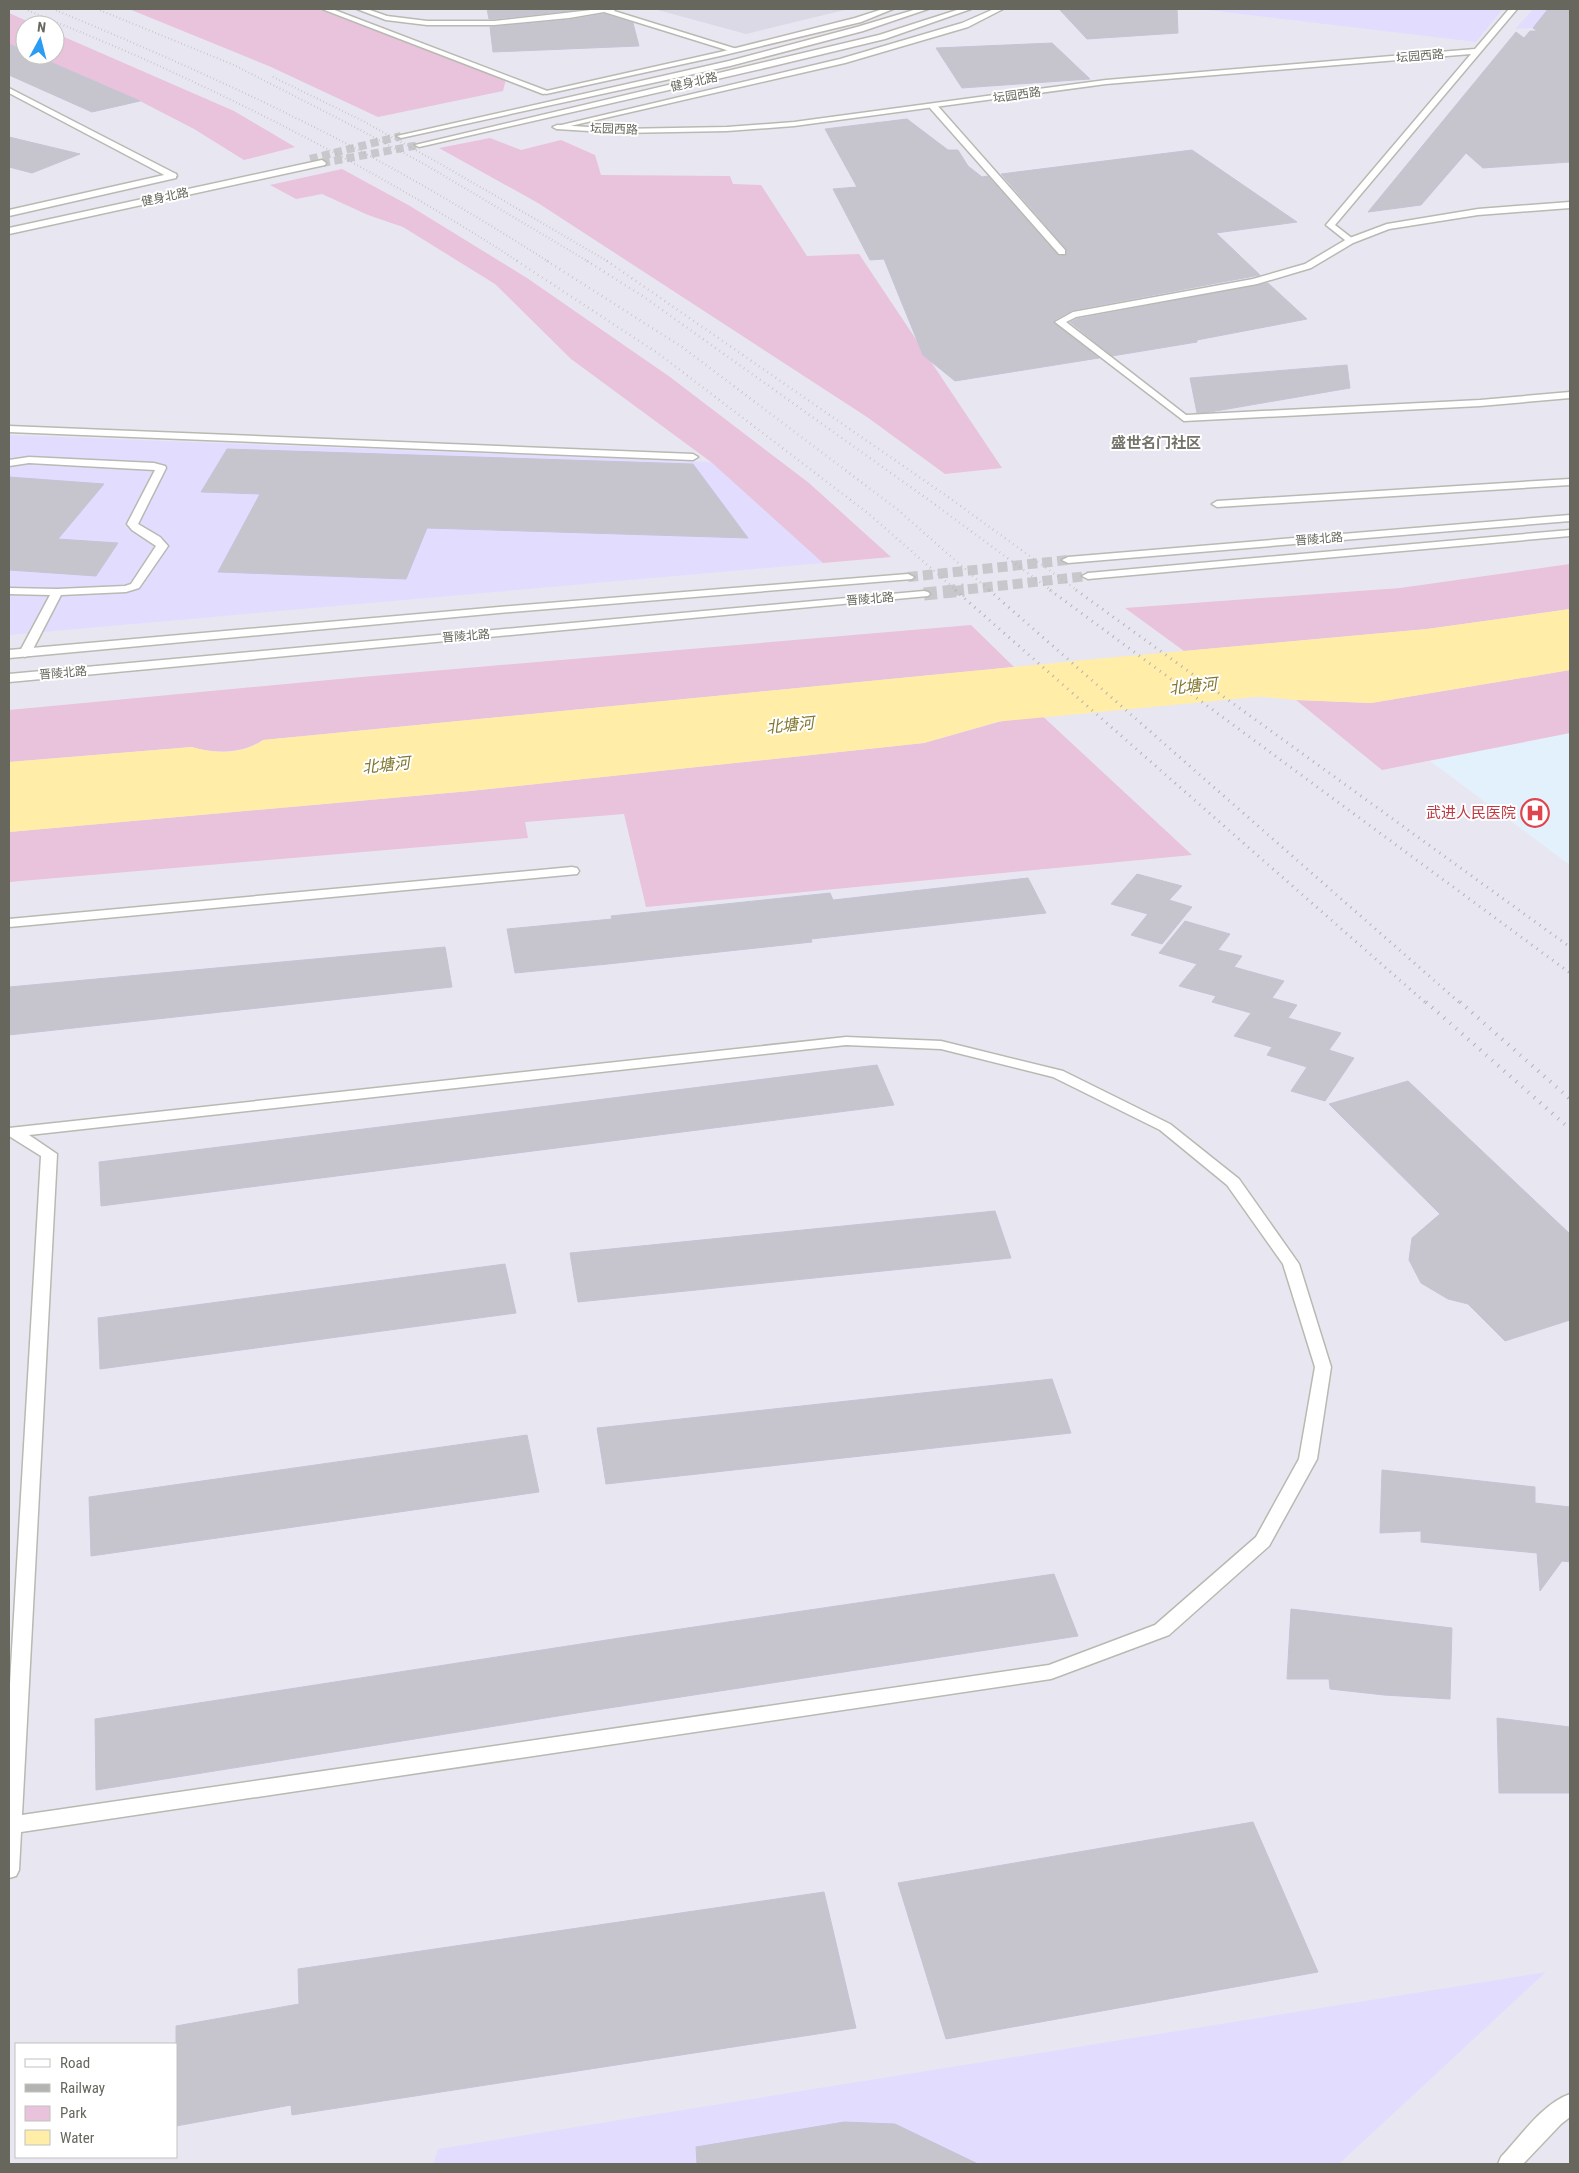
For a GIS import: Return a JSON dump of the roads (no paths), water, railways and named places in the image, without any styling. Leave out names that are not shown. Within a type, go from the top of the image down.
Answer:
[{"type":"main road","points":[[326,9],[546,92],[736,50],[858,20],[888,9]]},
{"type":"main road","points":[[361,9],[386,18],[427,23],[494,23],[569,16],[612,9]]},
{"type":"main road","name":"健身北路","points":[[401,136],[756,57],[864,28],[924,9]]},
{"type":"main road","name":"健身北路","points":[[419,145],[769,65],[882,37],[967,9]]},
{"type":"main road","name":"坛园西路","points":[[999,9],[965,25],[842,61],[557,126],[620,131],[727,129],[794,124],[1106,82],[1477,52]]},
{"type":"main road","points":[[1350,241],[1330,225],[1513,9]]},
{"type":"main road","points":[[604,10],[736,50]]},
{"type":"main road","points":[[9,90],[172,176],[9,212]]},
{"type":"main road","points":[[933,106],[1062,252]]},
{"type":"main road","name":"健身北路","points":[[9,222],[310,159]]},
{"type":"main road","name":"健身北路","points":[[9,230],[322,163]]},
{"type":"main road","points":[[1570,204],[1460,215],[1387,227],[1350,241],[1308,266],[1263,279],[1073,315],[1060,322],[1184,418],[1480,403],[1570,395]]},
{"type":"main road","points":[[9,429],[693,457]]},
{"type":"main road","points":[[9,463],[29,460],[154,466],[161,468],[132,524],[136,529],[158,539],[162,546],[135,586],[126,589],[57,592],[9,591]]},
{"type":"main road","points":[[1217,504],[1570,482]]},
{"type":"main road","name":"晋陵北路","points":[[1068,560],[1570,518]]},
{"type":"main road","name":"晋陵北路","points":[[1088,576],[1570,533]]},
{"type":"main road","name":"晋陵北路","points":[[9,654],[499,610],[908,577]]},
{"type":"main road","points":[[25,653],[57,592]]},
{"type":"main road","name":"晋陵北路","points":[[9,678],[924,594]]},
{"type":"main road","points":[[9,924],[572,871]]},
{"type":"main road","points":[[11,1825],[1052,1672],[1162,1630],[1263,1541],[1308,1459],[1323,1367],[1291,1264],[1233,1182],[1165,1127],[1058,1074],[941,1045],[846,1041],[12,1132]]},
{"type":"main road","points":[[9,1870],[49,1154],[12,1132]]},
{"type":"main road","points":[[1509,2164],[1553,2117],[1570,2104]]},
{"type":"water","points":[[1570,609],[1570,670],[1371,703],[1296,700],[1129,684],[924,743],[470,791],[9,832],[9,762],[192,747],[228,752],[255,745],[263,740],[1106,658],[1427,629]]},
{"type":"waterway","name":"北塘河","points":[[994,705],[1266,679]]},
{"type":"tunnel","points":[[310,159],[401,136]]},
{"type":"tunnel","points":[[322,163],[419,145]]},
{"type":"tunnel","points":[[908,577],[1068,560]]},
{"type":"tunnel","points":[[953,591],[1088,576]]},
{"type":"tunnel","points":[[924,594],[964,590]]},
{"type":"railway","points":[[25,9],[124,50],[250,109],[387,182],[476,234],[519,262]]},
{"type":"railway","points":[[53,9],[209,77],[334,137],[489,224],[549,262]]},
{"type":"railway","points":[[97,9],[234,65],[349,124],[426,165],[589,262]]},
{"type":"railway","points":[[273,77],[361,120],[609,262]]},
{"type":"railway","points":[[517,261],[659,354],[869,514],[957,591]]},
{"type":"railway","points":[[547,261],[682,347],[897,509],[990,591]]},
{"type":"railway","points":[[587,261],[644,297],[933,503],[1052,591]]},
{"type":"railway","points":[[607,261],[951,499],[1078,591]]},
{"type":"railway","points":[[955,590],[1427,1004]]},
{"type":"railway","points":[[989,590],[1461,1004]]},
{"type":"railway","points":[[1050,590],[1570,973]]},
{"type":"railway","points":[[1076,590],[1570,947]]},
{"type":"railway","points":[[1426,1002],[1570,1129]]},
{"type":"railway","points":[[1460,1002],[1570,1099]]},
{"type":"place","name":"武进人民医院","points":[[1535,813]]},
{"type":"district","name":"盛世名门社区","points":[[1156,443]]}]
